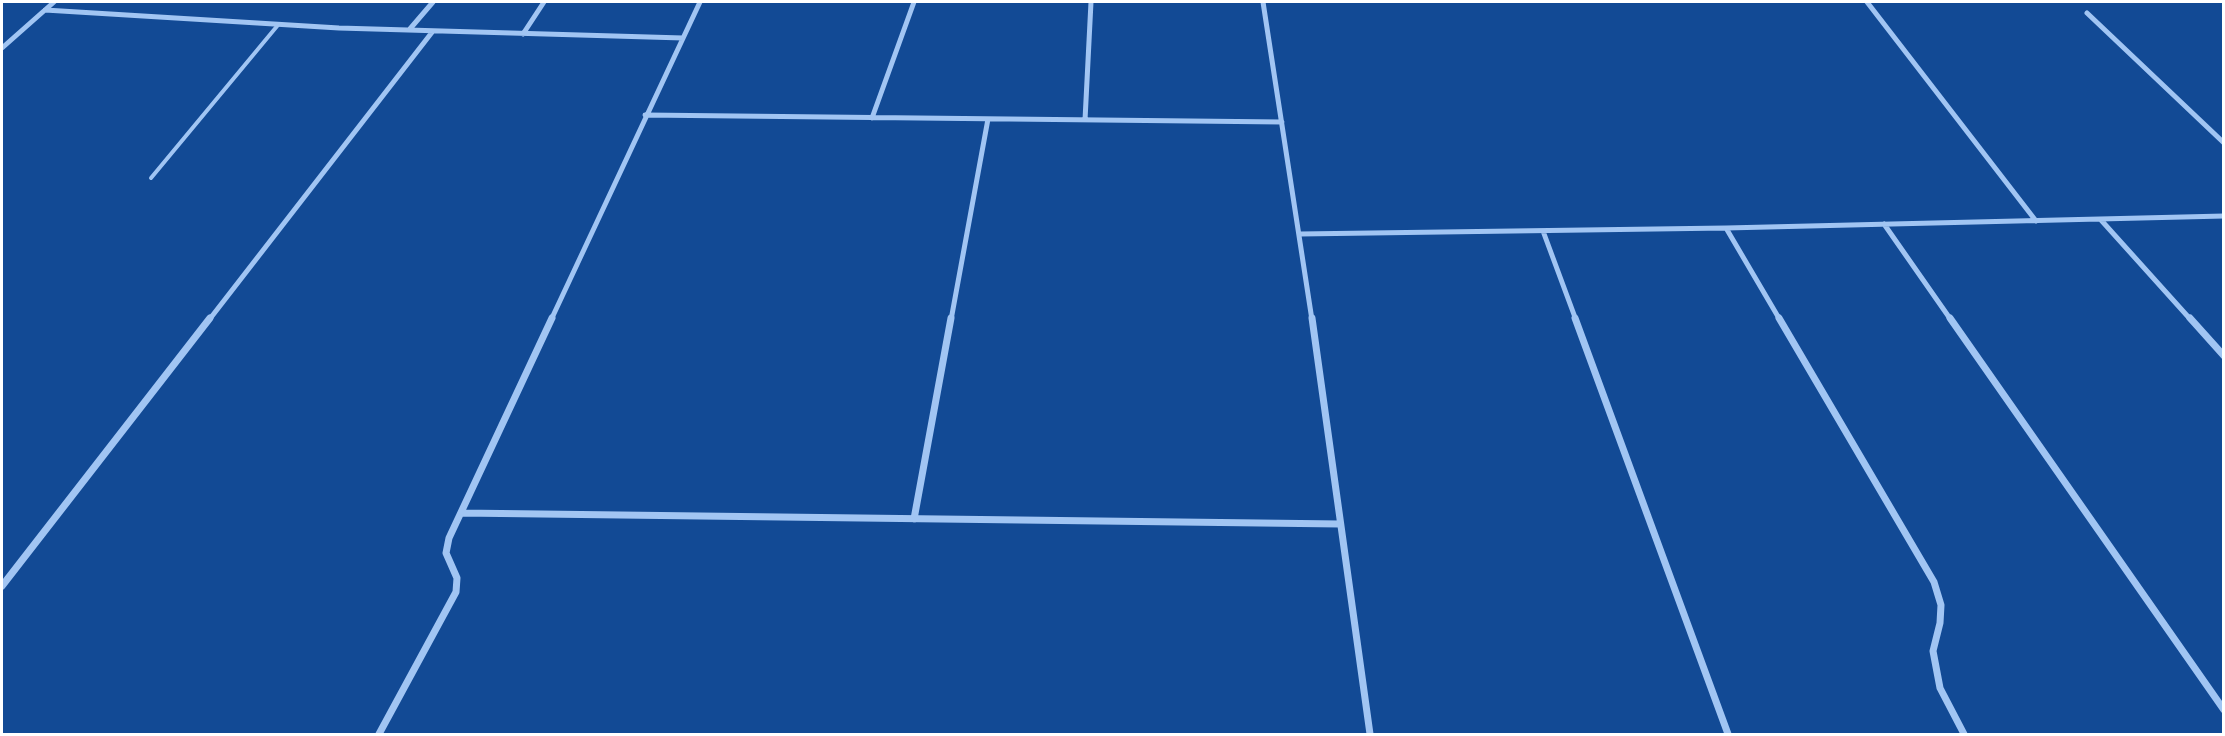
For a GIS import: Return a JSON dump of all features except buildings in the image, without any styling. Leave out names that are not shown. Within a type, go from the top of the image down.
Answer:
[{"type":"street","points":[[2,48],[54,2]]},
{"type":"street","points":[[409,30],[433,2]]},
{"type":"street","points":[[523,34],[544,2]]},
{"type":"street","points":[[379,735],[456,592],[457,578],[446,553],[448,538],[700,2]]},
{"type":"street","points":[[872,118],[914,2]]},
{"type":"street","points":[[1085,120],[1091,2]]},
{"type":"street","points":[[1263,2],[1300,234],[1370,735]]},
{"type":"street","points":[[1867,2],[2036,221]]},
{"type":"street","points":[[45,10],[278,25],[682,38]]},
{"type":"street","points":[[2087,13],[2223,143]]},
{"type":"street","points":[[2,586],[433,31]]},
{"type":"street","points":[[645,115],[1282,122]]},
{"type":"street","points":[[914,519],[988,119]]},
{"type":"street","points":[[1300,234],[1726,228],[2223,216]]},
{"type":"street","points":[[2101,220],[2223,356]]},
{"type":"street","points":[[1884,224],[2223,710]]},
{"type":"street","points":[[1726,228],[1934,582],[1941,605],[1940,623],[1933,651],[1935,661],[1941,688],[1965,735]]},
{"type":"street","points":[[1543,231],[1728,735]]},
{"type":"street","points":[[460,513],[1341,524]]},
{"type":"lane","points":[[151,178],[278,25]]}]
